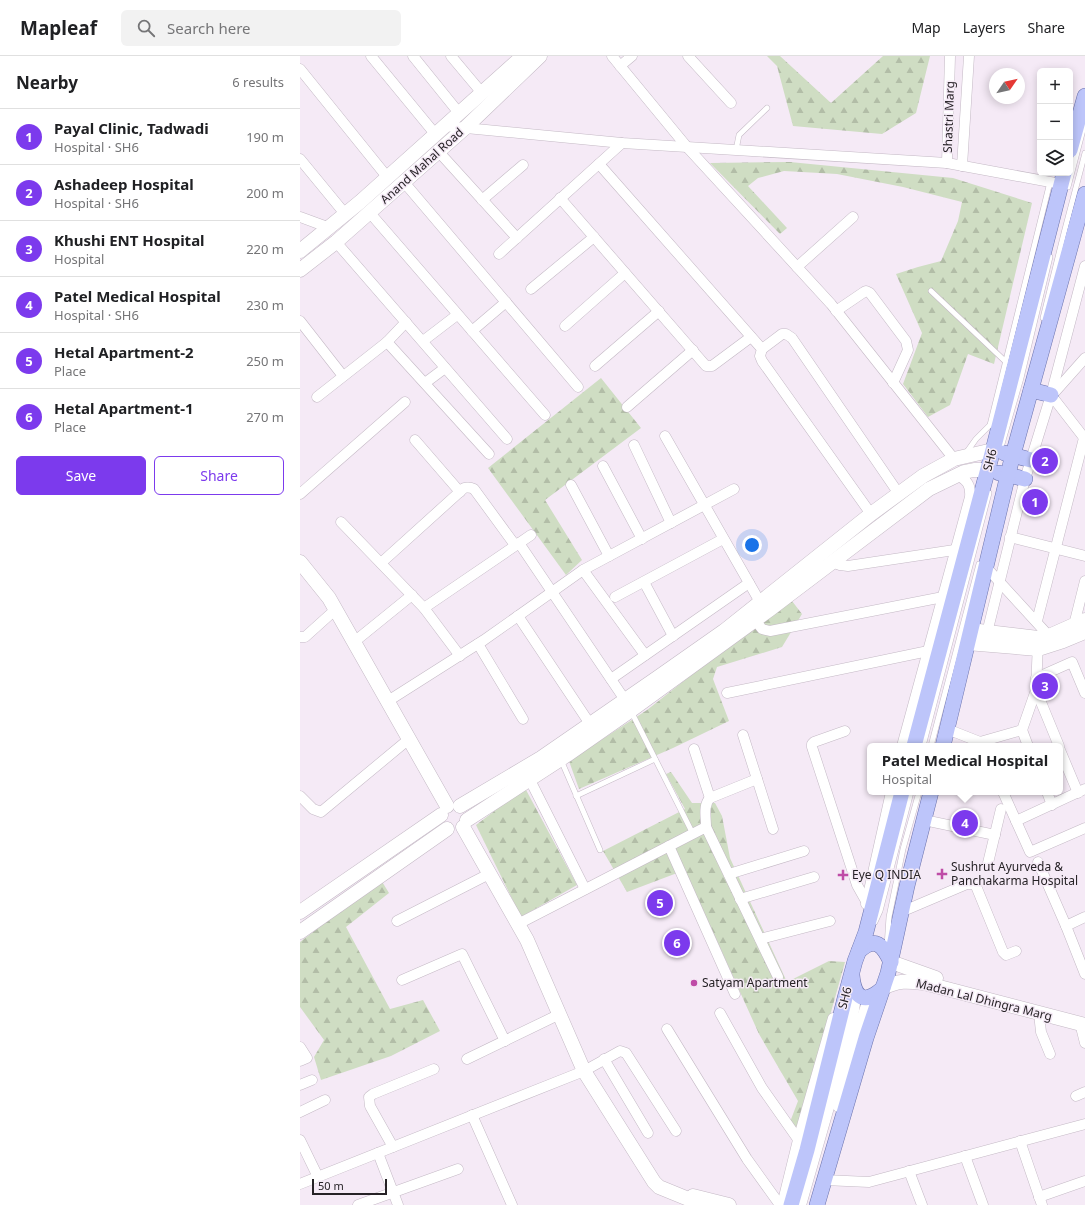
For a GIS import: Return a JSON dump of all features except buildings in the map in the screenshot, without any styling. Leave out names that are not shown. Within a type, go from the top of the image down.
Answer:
[{"type":"main road","points":[[1073,140],[1085,96]]},
{"type":"main road","name":"SH6","points":[[915,743],[934,650],[961,549],[999,465],[1009,365],[1060,183]]},
{"type":"main road","points":[[944,743],[983,562],[999,465],[1031,390],[1085,194]]},
{"type":"main road","points":[[1031,390],[1051,395]]},
{"type":"main road","points":[[999,465],[1031,460]]},
{"type":"main road","points":[[999,465],[1025,479]]},
{"type":"main road","name":"SH6","points":[[791,1205],[803,1145],[852,973],[862,948],[901,795]]},
{"type":"main road","points":[[817,1205],[866,1038],[883,988],[889,958],[930,795]]},
{"type":"main road","points":[[862,948],[871,943],[878,944],[883,948],[889,958]]},
{"type":"main road","points":[[852,973],[854,990],[864,998],[871,997],[883,988]]},
{"type":"street","points":[[371,56],[441,131],[465,128],[622,143],[947,163]]},
{"type":"street","points":[[413,56],[459,113]]},
{"type":"street","points":[[451,56],[482,92]]},
{"type":"street","name":"Anand Mahal Road","points":[[300,270],[370,213],[403,181],[465,128],[540,56]]},
{"type":"street","points":[[612,56],[687,147],[836,311],[893,383],[958,458]]},
{"type":"street","points":[[620,66],[632,56]]},
{"type":"street","points":[[688,56],[731,103]]},
{"type":"street","name":"Shastri Marg","points":[[950,56],[947,163],[1060,183]]},
{"type":"street","name":"Shastri Marg","points":[[962,166],[969,56]]},
{"type":"street","name":"Anand Mahal Road","points":[[300,251],[346,215],[388,178],[441,131],[518,58]]},
{"type":"street","points":[[300,69],[388,178]]},
{"type":"street","points":[[594,140],[606,157]]},
{"type":"street","points":[[499,254],[622,143]]},
{"type":"street","points":[[438,151],[517,238]]},
{"type":"street","points":[[300,160],[346,215]]},
{"type":"street","points":[[599,164],[762,349]]},
{"type":"street","points":[[482,200],[523,165]]},
{"type":"street","points":[[403,181],[578,387]]},
{"type":"street","points":[[560,198],[706,366],[712,366],[751,337]]},
{"type":"street","points":[[370,213],[545,414]]},
{"type":"street","points":[[300,217],[330,228]]},
{"type":"street","points":[[797,267],[853,217]]},
{"type":"street","points":[[531,289],[594,237]]},
{"type":"street","points":[[336,242],[507,439]]},
{"type":"street","points":[[985,638],[1025,479],[1051,395],[1085,266]]},
{"type":"street","points":[[565,326],[626,273]]},
{"type":"street","points":[[836,311],[864,292],[866,291],[870,293],[906,341],[908,350],[893,383]]},
{"type":"street","points":[[472,331],[506,302]]},
{"type":"street","points":[[595,366],[658,311]]},
{"type":"street","points":[[423,341],[458,315]]},
{"type":"street","points":[[300,321],[343,376]]},
{"type":"street","points":[[317,397],[387,342],[406,322]]},
{"type":"street","points":[[871,514],[762,361],[760,356],[762,349],[782,334],[786,334],[792,338],[900,494]]},
{"type":"street","points":[[387,342],[490,454]]},
{"type":"street","points":[[627,407],[693,350]]},
{"type":"street","points":[[1051,395],[1085,358]]},
{"type":"street","points":[[425,383],[445,368]]},
{"type":"street","points":[[1037,622],[1084,438],[1051,395]]},
{"type":"street","points":[[300,494],[405,402]]},
{"type":"street","points":[[665,436],[760,602]]},
{"type":"street","points":[[415,440],[460,492]]},
{"type":"street","points":[[634,445],[671,523]]},
{"type":"street","points":[[752,616],[760,602],[871,514],[923,476],[958,458],[999,465]]},
{"type":"street","points":[[449,809],[441,822],[447,829],[455,831],[560,759],[696,651],[752,616],[832,562],[919,496],[940,483],[969,470],[999,465]]},
{"type":"street","points":[[603,466],[642,539]]},
{"type":"street","points":[[903,743],[934,650],[943,597],[961,549],[970,486],[966,481],[957,475]]},
{"type":"street","points":[[571,485],[609,556]]},
{"type":"street","points":[[381,563],[460,492],[468,487],[474,489],[517,544],[628,705]]},
{"type":"street","points":[[388,701],[478,644],[583,570],[734,489]]},
{"type":"street","points":[[340,522],[424,608],[460,656]]},
{"type":"street","points":[[424,608],[531,535]]},
{"type":"street","points":[[1010,537],[1085,556]]},
{"type":"street","points":[[615,597],[723,539]]},
{"type":"street","points":[[832,562],[848,566],[961,549]]},
{"type":"street","points":[[300,562],[329,598],[449,809]]},
{"type":"street","points":[[983,562],[1037,622],[1042,641],[1036,678],[1036,690],[1022,730],[1027,743]]},
{"type":"street","points":[[583,570],[646,655]]},
{"type":"street","points":[[968,636],[1042,641],[1081,626],[1085,581]]},
{"type":"street","points":[[644,582],[673,636]]},
{"type":"street","points":[[611,679],[749,583]]},
{"type":"street","points":[[354,642],[412,595]]},
{"type":"street","points":[[752,616],[762,629],[770,631],[943,597]]},
{"type":"street","points":[[300,637],[305,637],[335,610]]},
{"type":"street","points":[[518,616],[590,724]]},
{"type":"street","points":[[478,644],[523,719]]},
{"type":"street","points":[[727,693],[934,650]]},
{"type":"street","points":[[1036,678],[1072,662],[1085,693]]},
{"type":"street","points":[[1036,690],[1057,743]]},
{"type":"street","points":[[300,912],[449,809],[540,758],[590,724],[628,705]]},
{"type":"street","points":[[947,729],[979,743]]},
{"type":"street","points":[[984,743],[1022,730]]},
{"type":"street","points":[[845,731],[814,742],[812,747],[857,885],[866,901]]},
{"type":"street","points":[[743,735],[773,829]]},
{"type":"street","points":[[300,796],[313,808],[321,812],[409,739]]},
{"type":"street","points":[[694,749],[710,798]]},
{"type":"street","points":[[1016,821],[1081,791],[1063,756]]},
{"type":"street","points":[[757,779],[710,798],[705,808],[706,827],[778,977]]},
{"type":"street","points":[[530,780],[585,889]]},
{"type":"street","points":[[862,948],[866,901],[889,795]]},
{"type":"street","points":[[1004,795],[1030,852],[1085,828]]},
{"type":"street","points":[[1048,795],[1052,805]]},
{"type":"street","points":[[449,809],[466,812],[465,824],[489,874],[527,940],[584,1071],[654,1182],[659,1187],[703,1205]]},
{"type":"street","points":[[988,863],[1001,809]]},
{"type":"street","points":[[924,820],[995,835]]},
{"type":"street","points":[[518,924],[706,827]]},
{"type":"street","points":[[300,932],[447,829]]},
{"type":"street","points":[[669,846],[735,994]]},
{"type":"street","points":[[728,874],[804,851]]},
{"type":"street","points":[[1038,862],[1085,974]]},
{"type":"street","points":[[397,921],[489,874]]},
{"type":"street","points":[[740,898],[814,877]]},
{"type":"street","points":[[901,912],[967,884],[973,884],[976,886],[1003,952],[1006,954],[1016,951]]},
{"type":"street","points":[[1066,926],[1085,917]]},
{"type":"street","points":[[760,939],[830,921]]},
{"type":"street","points":[[402,980],[462,954],[505,1041]]},
{"type":"street","name":"Madan Lal Dhingra Marg","points":[[889,958],[929,976],[1083,1022]]},
{"type":"street","name":"Madan Lal Dhingra Marg","points":[[883,988],[895,982],[924,983],[1039,1013],[1083,1022]]},
{"type":"street","points":[[799,1205],[849,1030],[854,990]]},
{"type":"street","points":[[810,1205],[859,1032],[871,997]]},
{"type":"street","points":[[720,1013],[762,1088],[803,1145],[781,1205]]},
{"type":"street","points":[[1039,1013],[1041,1032],[1050,1054]]},
{"type":"street","points":[[467,1059],[560,1014]]},
{"type":"street","points":[[1083,1022],[1085,1043]]},
{"type":"street","points":[[667,1029],[747,1159],[781,1205]]},
{"type":"street","points":[[300,1047],[308,1058],[300,1061]]},
{"type":"street","points":[[300,1184],[584,1071],[620,1051],[626,1053],[676,1131]]},
{"type":"street","points":[[604,1059],[648,1133]]},
{"type":"street","points":[[393,1147],[370,1106],[369,1097],[434,1069]]},
{"type":"street","points":[[300,1085],[312,1080]]},
{"type":"street","points":[[300,1112],[324,1100]]},
{"type":"street","points":[[472,1115],[512,1205]]},
{"type":"street","points":[[824,1180],[869,1182],[1085,1124]]},
{"type":"street","points":[[1020,1141],[1041,1201],[1085,1181]]},
{"type":"street","points":[[300,1142],[318,1177]]},
{"type":"street","points":[[378,1153],[398,1205]]},
{"type":"street","points":[[965,1156],[983,1205]]},
{"type":"street","points":[[358,1205],[393,1191],[458,1169]]},
{"type":"street","points":[[909,1171],[922,1205]]},
{"type":"street","points":[[667,1190],[729,1205]]},
{"type":"lane","points":[[736,150],[739,135],[767,108]]},
{"type":"lane","points":[[1060,183],[1085,124]]},
{"type":"lane","points":[[1041,326],[1085,153]]},
{"type":"lane","points":[[999,465],[1051,254]]},
{"type":"lane","points":[[931,291],[1009,365],[990,425],[958,458]]},
{"type":"lane","points":[[999,465],[1034,357]]},
{"type":"lane","points":[[924,743],[991,487]]},
{"type":"lane","points":[[932,743],[983,562]]},
{"type":"lane","points":[[628,705],[693,834]]},
{"type":"lane","points":[[560,759],[600,850]]},
{"type":"lane","points":[[576,796],[655,759]]},
{"type":"lane","points":[[862,948],[880,911],[910,795]]},
{"type":"lane","points":[[889,958],[889,917],[903,849],[918,795]]},
{"type":"green space","points":[[767,56],[780,56],[831,103],[883,56],[930,56],[916,113],[882,134],[793,126],[777,66]]},
{"type":"green space","points":[[790,162],[953,178],[1032,203],[994,364],[968,354],[950,405],[928,417],[903,384],[922,333],[896,274],[941,261],[958,221],[962,202],[903,187],[837,174],[784,171],[758,178],[748,186],[787,228],[780,234],[710,163]]},
{"type":"green space","points":[[601,378],[641,428],[545,500],[582,560],[566,575],[488,468]]},
{"type":"green space","points":[[792,601],[802,614],[782,647],[717,667],[713,679],[729,721],[673,748],[579,789],[569,761],[647,710],[732,643]]},
{"type":"green space","points":[[671,772],[692,803],[715,803],[722,816],[730,858],[787,982],[829,961],[845,962],[798,1130],[790,1122],[798,1101],[759,1034],[685,870],[627,892],[603,851],[685,809],[666,774]]},
{"type":"green space","points":[[525,788],[577,885],[521,917],[476,825]]},
{"type":"green space","points":[[381,880],[389,893],[346,927],[390,1009],[423,1000],[440,1031],[391,1056],[321,1080],[314,1057],[324,1040],[300,1007],[300,942]]},
{"type":"place","name":"Ashadeep Hospital","points":[[1045,461]]},
{"type":"place","name":"Payal Clinic, Tadwadi","points":[[1035,502]]},
{"type":"place","name":"Khushi ENT Hospital","points":[[1045,686]]},
{"type":"place","name":"Patel Medical Hospital","points":[[965,823]]},
{"type":"place","name":"Sushrut Ayurveda & Panchakarma Hospital","points":[[942,874]]},
{"type":"place","name":"Eye Q INDIA","points":[[843,875]]},
{"type":"place","name":"Hetal Apartment-2","points":[[660,903]]},
{"type":"place","name":"Hetal Apartment-1","points":[[677,943]]},
{"type":"place","name":"Satyam Apartment","points":[[694,983]]}]
